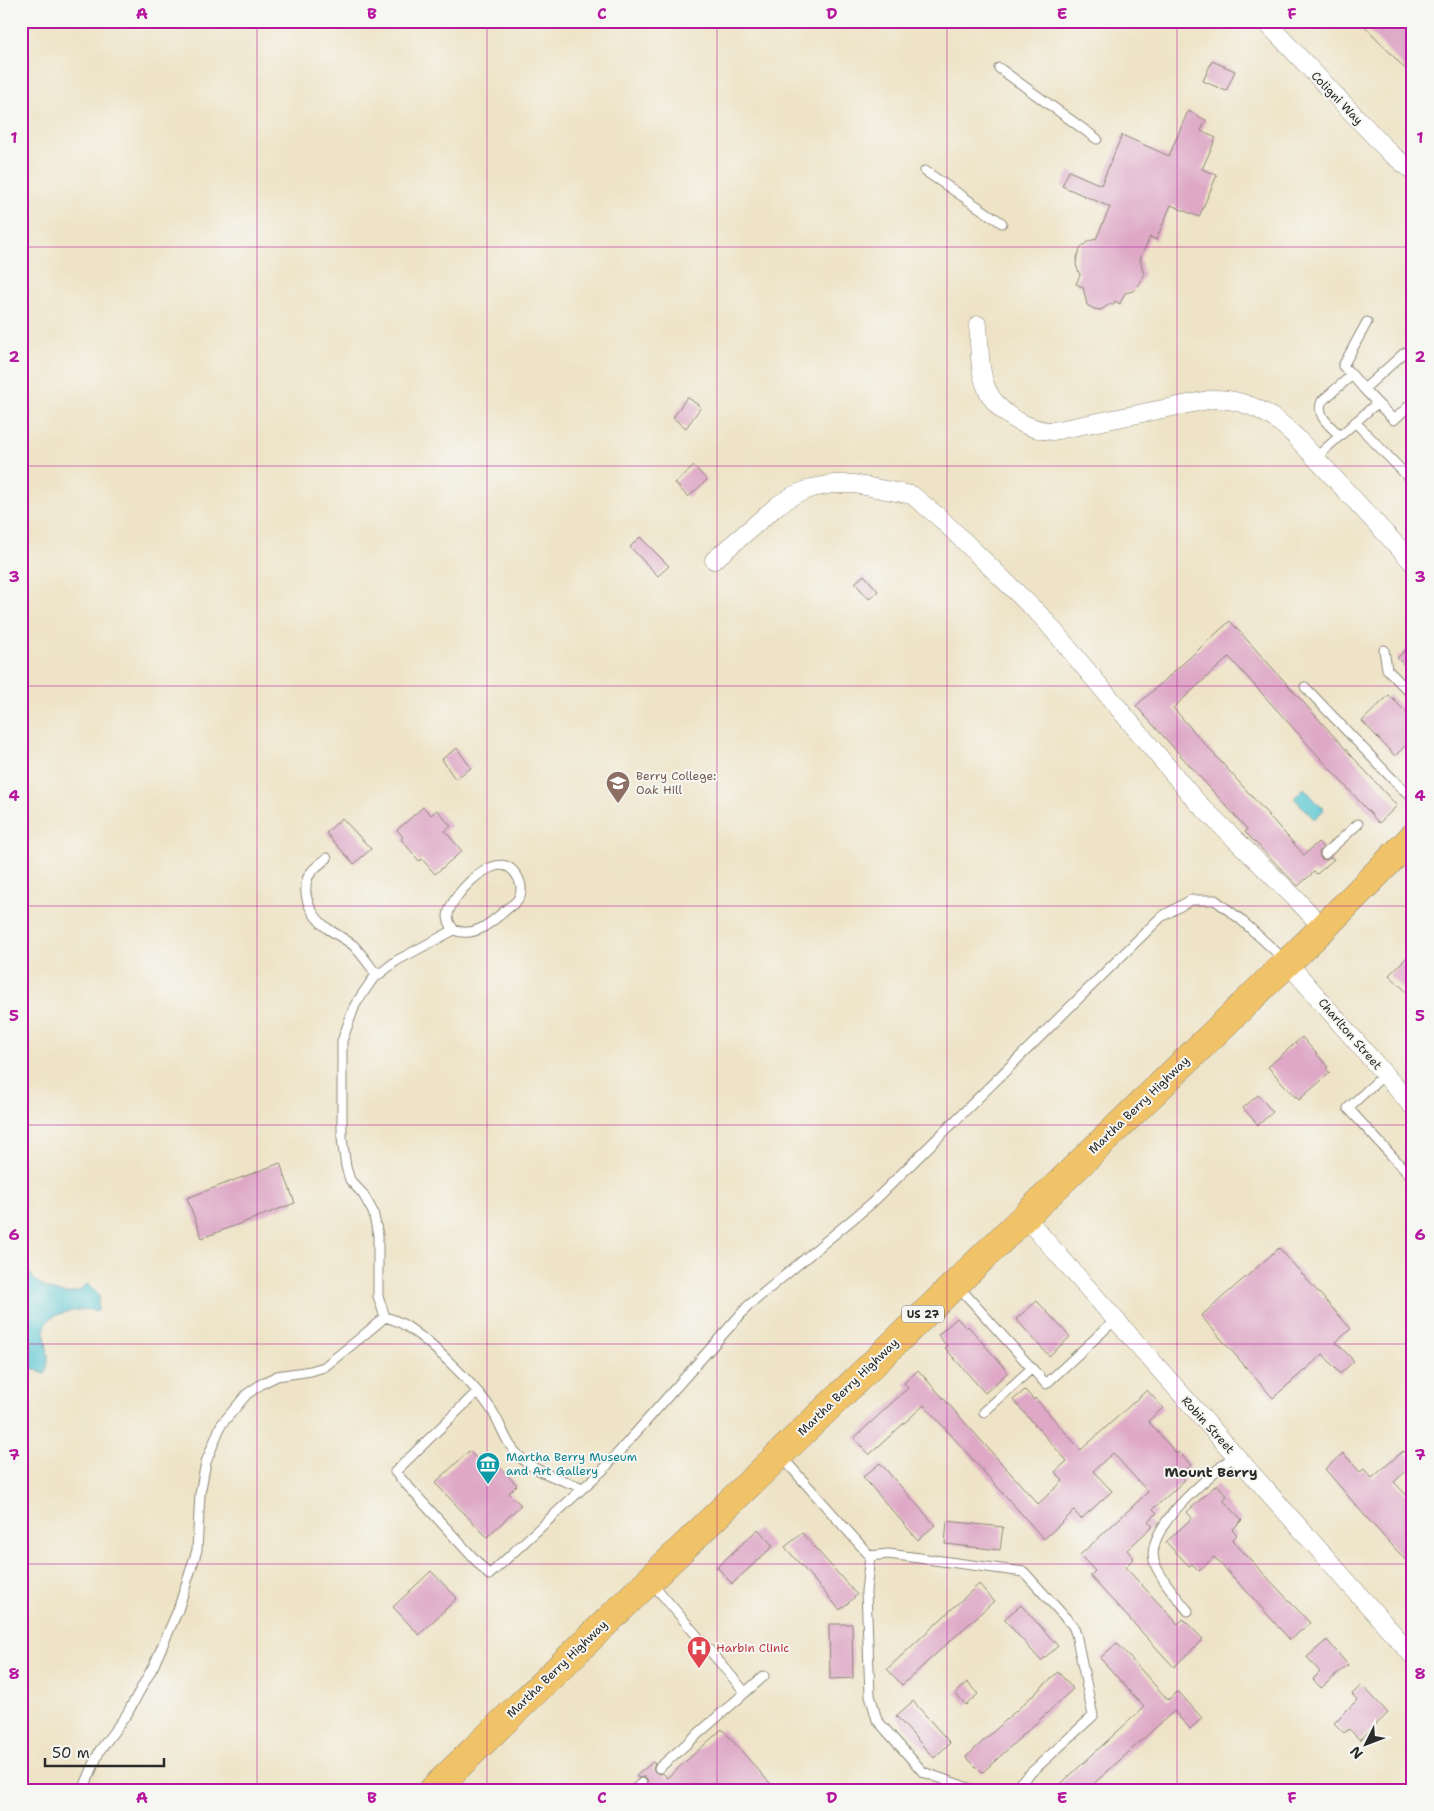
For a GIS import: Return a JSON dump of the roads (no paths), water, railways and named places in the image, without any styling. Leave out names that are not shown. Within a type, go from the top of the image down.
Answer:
[{"type":"main road","name":"Martha Berry Highway","points":[[433,1790],[1323,928],[1413,836]]},
{"type":"street","name":"Coligni Way","points":[[1265,21],[1390,153],[1413,171]]},
{"type":"street","points":[[978,325],[984,380],[991,399],[1003,412],[1032,428],[1045,431],[1063,430],[1213,399],[1247,404],[1275,418],[1295,436],[1413,563]]},
{"type":"street","points":[[714,560],[778,505],[794,495],[812,488],[833,484],[854,484],[912,495],[940,518],[1044,619],[1196,801],[1323,928]]},
{"type":"street","name":"Charlton Street","points":[[1287,962],[1413,1107]]},
{"type":"street","name":"Robin Street","points":[[1024,1216],[1413,1656]]},
{"type":"lane","points":[[999,68],[1097,138]]},
{"type":"lane","points":[[925,171],[1002,223]]},
{"type":"lane","points":[[1367,322],[1344,366],[1394,420],[1413,402]]},
{"type":"lane","points":[[1364,389],[1403,354],[1413,349]]},
{"type":"lane","points":[[1340,436],[1322,416],[1320,406],[1322,401],[1352,375]]},
{"type":"lane","points":[[1315,458],[1377,402]]},
{"type":"lane","points":[[1355,422],[1413,482]]},
{"type":"lane","points":[[1384,650],[1387,668],[1413,696]]},
{"type":"lane","points":[[1305,687],[1400,787],[1413,797]]},
{"type":"lane","points":[[1325,854],[1358,824]]},
{"type":"lane","points":[[328,858],[315,868],[307,880],[309,906],[316,918],[351,944],[377,975]]},
{"type":"lane","points":[[385,1317],[378,1296],[378,1235],[373,1212],[363,1194],[350,1180],[346,1166],[342,1138],[342,1041],[355,1005],[366,986],[377,975],[396,960],[454,930],[462,933],[481,930],[519,899],[521,888],[519,879],[509,868],[501,864],[494,865],[469,883],[456,897],[448,915],[449,922],[454,930]]},
{"type":"lane","points":[[477,1392],[395,1472],[490,1575],[602,1471],[748,1306],[872,1203],[1161,917],[1192,900],[1215,900],[1240,919],[1287,962]]},
{"type":"lane","points":[[1384,1074],[1348,1108],[1413,1179]]},
{"type":"lane","points":[[956,1283],[1046,1384],[1116,1320]]},
{"type":"lane","points":[[385,1317],[406,1325],[420,1336],[477,1392],[492,1410],[505,1439],[521,1458],[553,1476],[583,1488]]},
{"type":"lane","points":[[83,1790],[100,1750],[131,1706],[154,1665],[178,1610],[197,1550],[200,1494],[206,1462],[221,1425],[247,1394],[263,1382],[277,1376],[311,1371],[324,1366],[359,1340],[385,1317]]},
{"type":"lane","points":[[984,1412],[1032,1368]]},
{"type":"lane","points":[[779,1454],[870,1556],[866,1591],[870,1694],[877,1720],[923,1772],[974,1790]]},
{"type":"lane","points":[[1188,1611],[1154,1564],[1152,1554],[1155,1542],[1173,1511],[1234,1455]]},
{"type":"lane","points":[[870,1556],[888,1554],[912,1556],[1024,1572],[1073,1626],[1093,1716],[1012,1790]]},
{"type":"lane","points":[[649,1579],[745,1692]]},
{"type":"lane","points":[[659,1768],[764,1676]]},
{"type":"lane","points":[[634,1790],[642,1783]]},
{"type":"water","points":[[1304,788],[1324,810],[1314,819],[1294,798]]},
{"type":"water","points":[[21,1264],[38,1283],[54,1291],[72,1293],[87,1284],[99,1295],[98,1311],[86,1309],[71,1311],[56,1315],[49,1320],[45,1331],[48,1362],[45,1373],[21,1364]]},
{"type":"place","name":"Berry College: Oak Hill","points":[[618,804]]},
{"type":"place","name":"Martha Berry Museum and Art Gallery","points":[[488,1485]]},
{"type":"place","name":"Harbin Clinic","points":[[699,1669]]},
{"type":"district","name":"Mount Berry","points":[[1211,1472]]}]
